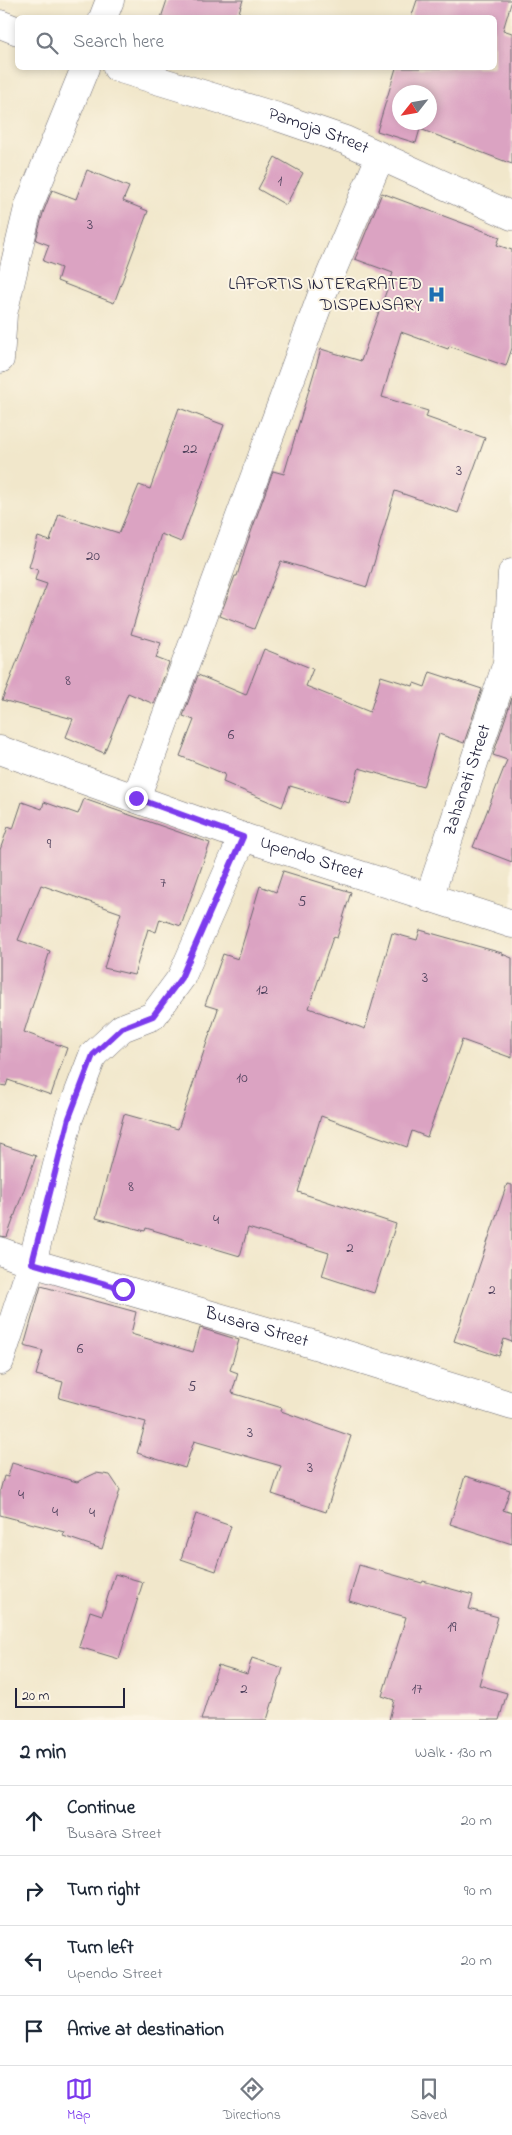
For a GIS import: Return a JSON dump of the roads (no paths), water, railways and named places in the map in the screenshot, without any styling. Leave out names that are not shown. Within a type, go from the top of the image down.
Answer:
[{"type":"street","points":[[104,15],[110,0]]},
{"type":"street","points":[[0,24],[15,30]]},
{"type":"street","points":[[0,359],[3,314],[28,208],[84,70]]},
{"type":"street","name":"Pamoja Street","points":[[124,70],[345,140],[512,216]]},
{"type":"street","points":[[136,798],[321,297],[380,157]]},
{"type":"street","name":"Zahanati Street","points":[[428,898],[507,663],[512,572]]},
{"type":"street","name":"Upendo Street","points":[[0,750],[243,837],[512,924]]},
{"type":"street","points":[[0,1361],[32,1263],[69,1118],[93,1055],[122,1028],[153,1016],[181,978],[243,837]]},
{"type":"street","name":"Busara Street","points":[[0,1251],[32,1263],[312,1344],[512,1406]]},
{"type":"place","name":"LAFORTIS INTERGRATED DISPENSARY","points":[[436,295]]}]
